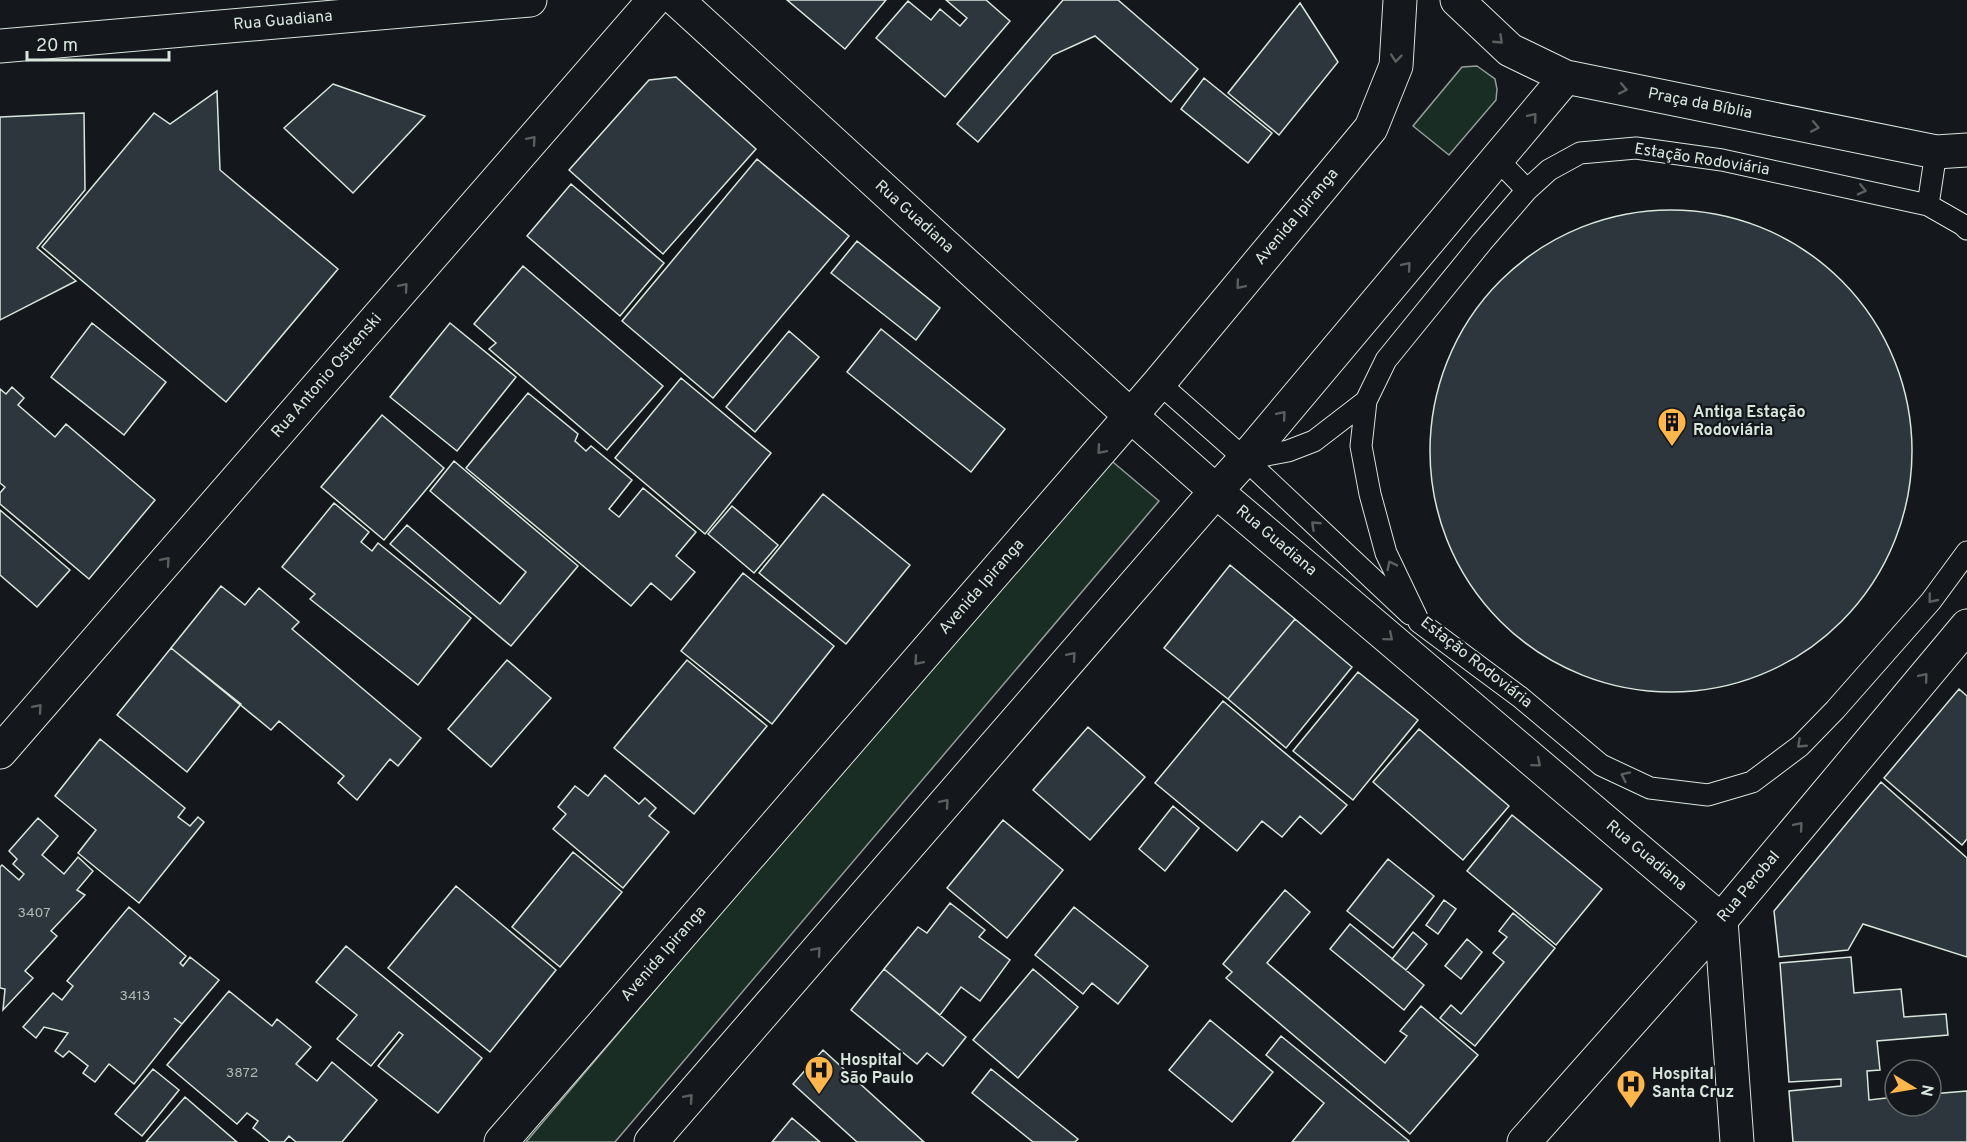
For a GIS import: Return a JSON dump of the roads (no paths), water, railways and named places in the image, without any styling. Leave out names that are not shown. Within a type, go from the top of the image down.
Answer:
[{"type":"street","name":"Rua Guadiana","points":[[0,46],[531,0]]},
{"type":"street","name":"Rua Antonio Ostrenski","points":[[0,752],[654,0]]},
{"type":"street","name":"Rua Guadiana","points":[[677,0],[1216,491],[1721,920]]},
{"type":"street","name":"Avenida Ipiranga","points":[[501,1142],[1160,383],[1371,128],[1396,66],[1400,0]]},
{"type":"street","name":"Praça da Bíblia","points":[[1456,0],[1510,50],[1566,77],[1951,151]]},
{"type":"street","points":[[651,1142],[1245,459],[1566,77]]},
{"type":"street","name":"Rua Perobal","points":[[1524,1142],[1721,920],[1967,626]]},
{"type":"street","points":[[1721,920],[1737,1142]]},
{"type":"lane","name":"Estação Rodoviária","points":[[1966,226],[1928,205],[1722,160],[1636,148],[1580,153],[1549,170],[1527,190],[1386,360],[1366,401],[1361,446],[1370,494],[1386,553],[1419,622],[1521,697],[1601,765],[1650,788],[1708,795],[1752,783],[1800,746],[1931,601],[1967,552]]},
{"type":"lane","points":[[1928,205],[1951,151]]},
{"type":"lane","points":[[1497,159],[1527,190]]},
{"type":"lane","points":[[1160,383],[1419,622]]},
{"type":"lane","points":[[1245,459],[1288,451],[1314,441],[1366,401]]},
{"type":"place","name":"Antiga Estação Rodoviária","points":[[1672,448]]},
{"type":"place","name":"Hospital São Paulo","points":[[819,1096]]},
{"type":"place","name":"Hospital Santa Cruz","points":[[1631,1110]]}]
